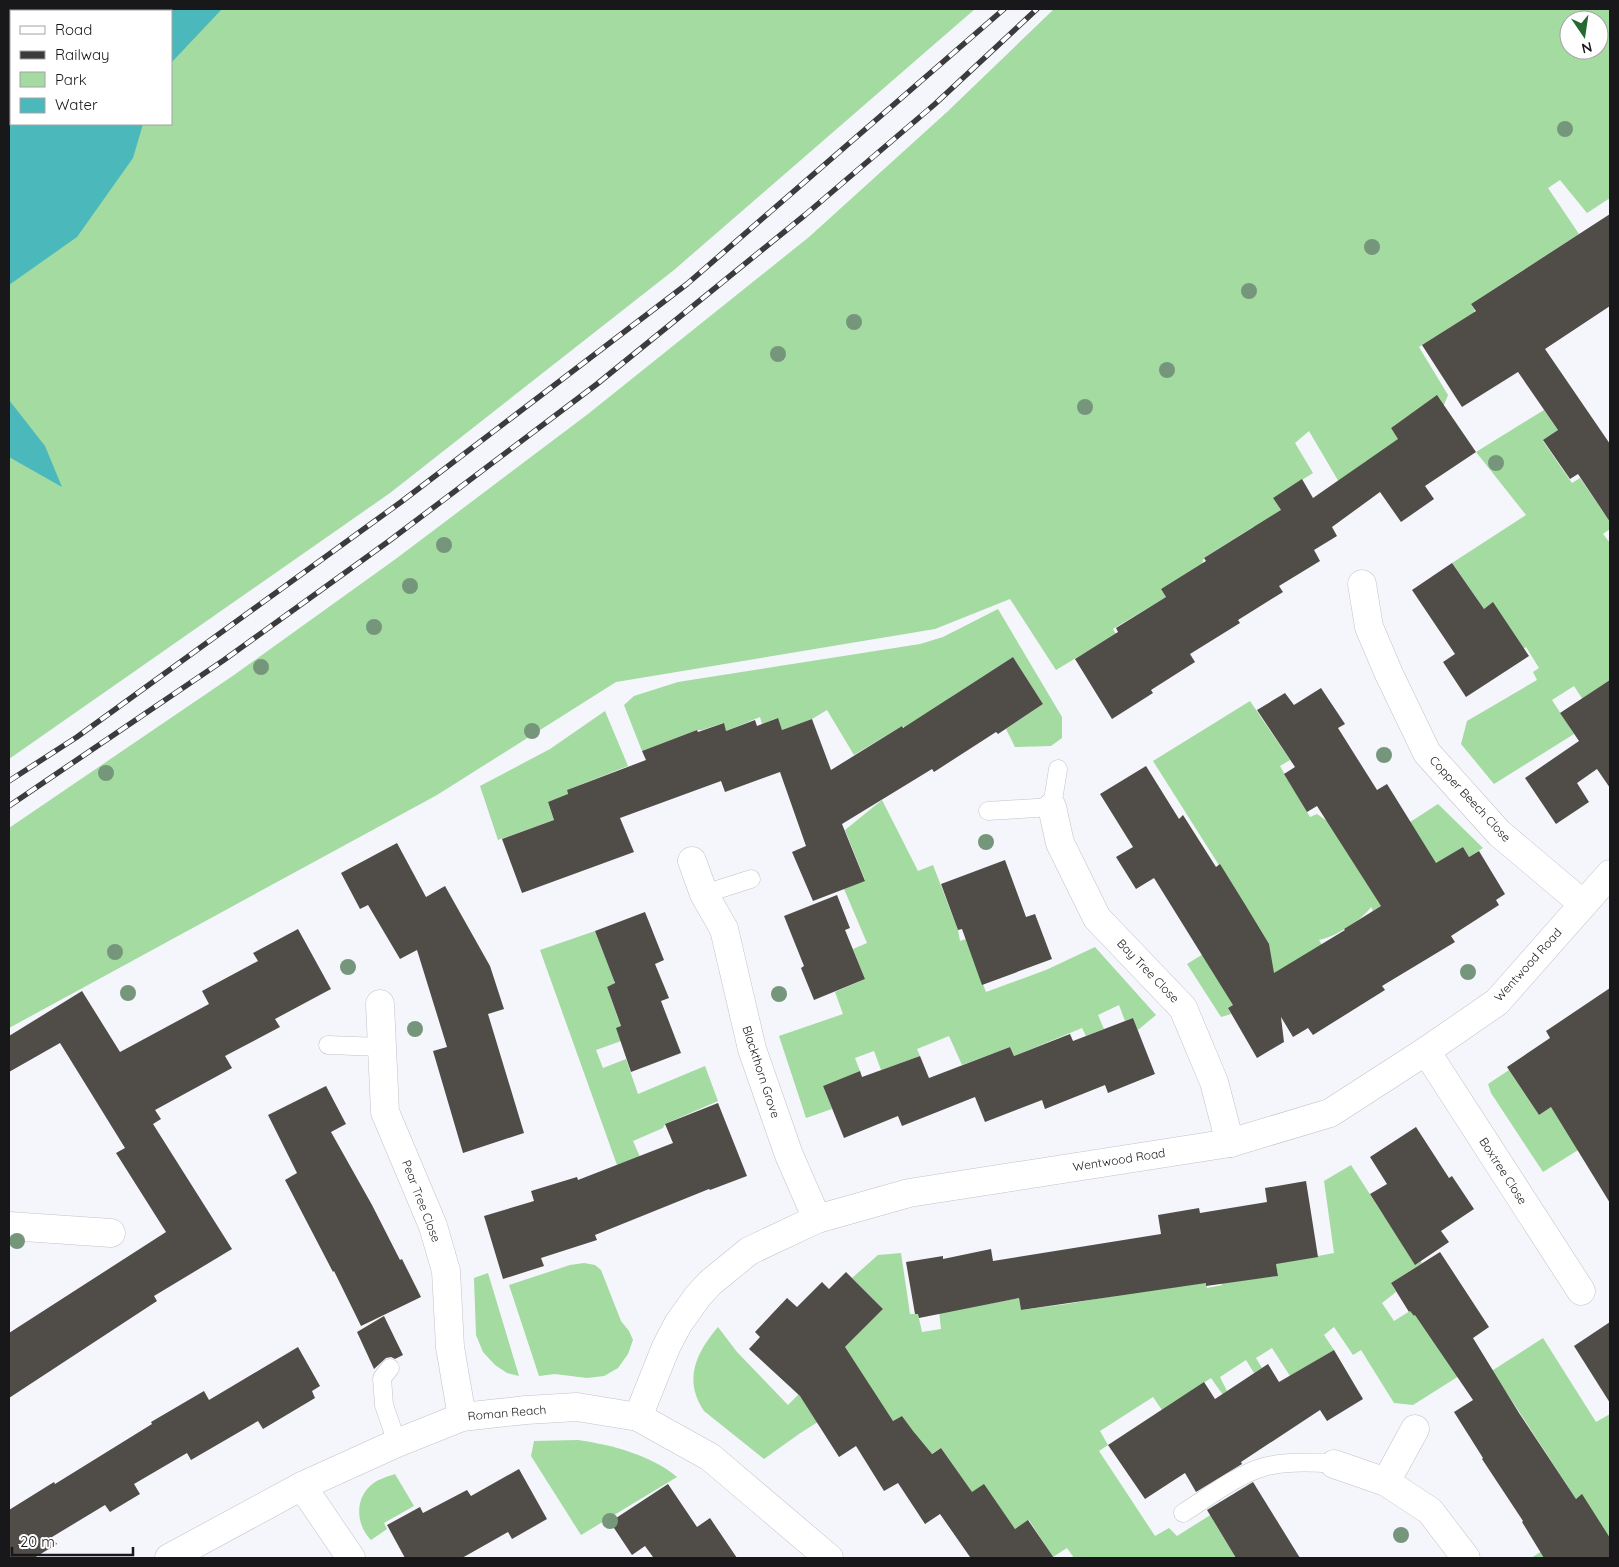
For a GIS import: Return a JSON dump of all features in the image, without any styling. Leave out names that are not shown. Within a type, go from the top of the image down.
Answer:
[{"type":"street","name":"Copper Beech Close","points":[[1362,584],[1369,627],[1427,753],[1499,833],[1583,904]]},
{"type":"street","name":"Bay Tree Close","points":[[1052,807],[1060,843],[1097,918],[1183,1008],[1214,1082],[1230,1143]]},
{"type":"street","name":"Blackthorn Grove","points":[[692,861],[704,894],[724,929],[752,1049],[789,1155],[817,1219]]},
{"type":"street","name":"Wentwood Road","points":[[638,1417],[666,1347],[678,1324],[698,1296],[749,1251],[817,1219],[909,1193],[1230,1143],[1330,1113],[1426,1051],[1497,1002],[1610,874]]},
{"type":"street","name":"Pear Tree Close","points":[[380,1004],[385,1112],[434,1226],[446,1271],[450,1347],[462,1417]]},
{"type":"street","name":"Boxtree Close","points":[[1426,1051],[1581,1291]]},
{"type":"street","points":[[9,1226],[114,1235]]},
{"type":"street","name":"Roman Reach","points":[[169,1558],[302,1486],[397,1443],[462,1417],[526,1410],[576,1408],[638,1417],[710,1457],[829,1558]]},
{"type":"street","points":[[1386,1482],[1415,1429]]},
{"type":"street","points":[[1334,1464],[1386,1482],[1430,1511],[1466,1558]]},
{"type":"street","points":[[302,1486],[351,1558]]},
{"type":"lane","name":"Bay Tree Close","points":[[1052,807],[1058,769]]},
{"type":"lane","points":[[988,811],[1052,807]]},
{"type":"lane","points":[[704,894],[751,879]]},
{"type":"lane","points":[[328,1045],[382,1047]]},
{"type":"lane","points":[[390,1368],[382,1378],[384,1405],[397,1443]]},
{"type":"lane","points":[[1184,1513],[1249,1473],[1265,1467],[1284,1464],[1334,1464]]},
{"type":"green space","points":[[27,9],[975,9],[674,270],[390,493],[9,759],[9,47],[10,125],[172,125],[172,10]]},
{"type":"green space","points":[[1054,9],[1610,9],[1610,198],[1587,213],[1560,180],[1548,188],[1579,234],[1471,304],[1475,310],[1473,313],[1419,347],[1448,395],[1444,405],[1416,424],[1409,415],[1391,428],[1405,449],[1373,471],[1366,461],[1353,471],[1372,498],[1357,506],[1346,494],[1309,431],[1295,443],[1313,473],[1273,498],[1284,515],[1256,532],[1253,527],[1204,558],[1202,564],[1161,589],[1166,597],[1113,629],[1116,634],[1056,670],[1010,599],[935,629],[616,682],[437,795],[9,1028],[9,828],[234,675],[397,558],[588,414],[809,237],[947,112]]},
{"type":"green space","points":[[1544,410],[1558,430],[1543,441],[1572,483],[1580,478],[1610,522],[1610,529],[1603,534],[1610,543],[1610,686],[1585,703],[1574,686],[1552,700],[1574,734],[1494,784],[1461,744],[1467,721],[1537,680],[1533,672],[1539,668],[1526,647],[1514,654],[1507,624],[1493,603],[1484,609],[1452,563],[1526,515],[1476,452]]},
{"type":"green space","points":[[998,609],[1062,717],[1062,738],[1051,746],[1015,747],[1006,729],[1043,704],[1013,657],[906,728],[902,726],[854,755],[827,710],[812,719],[782,730],[777,718],[762,724],[760,717],[726,731],[723,723],[697,730],[642,751],[624,705],[634,696],[678,682],[920,644],[943,637]]},
{"type":"green space","points":[[1250,701],[1290,760],[1280,766],[1310,817],[1317,814],[1327,821],[1387,837],[1438,804],[1483,848],[1469,857],[1463,847],[1418,875],[1418,883],[1373,911],[1371,907],[1355,922],[1340,932],[1319,940],[1333,963],[1262,987],[1228,1008],[1231,1014],[1221,1017],[1187,964],[1255,922],[1153,761]]},
{"type":"green space","points":[[605,711],[628,766],[567,790],[568,795],[548,802],[554,820],[498,840],[480,786],[550,749]]},
{"type":"green space","points":[[882,800],[918,871],[933,865],[958,930],[960,941],[966,939],[986,992],[1046,970],[1095,947],[1156,1015],[1138,1030],[1133,1018],[1125,1021],[1119,1005],[1098,1015],[1104,1029],[1086,1036],[1082,1028],[1014,1056],[1010,1047],[962,1065],[949,1036],[917,1049],[920,1056],[881,1070],[874,1051],[855,1058],[860,1071],[823,1086],[832,1109],[806,1118],[779,1036],[843,1014],[835,992],[865,979],[853,949],[867,943],[844,889],[865,880],[845,830]]},
{"type":"green space","points":[[595,931],[614,980],[614,984],[607,987],[621,1027],[621,1041],[596,1050],[603,1068],[626,1059],[638,1094],[705,1066],[718,1101],[665,1124],[663,1128],[633,1141],[640,1157],[617,1165],[540,950]]},
{"type":"green space","points":[[1610,1056],[1610,1130],[1543,1172],[1491,1093],[1488,1084],[1509,1070],[1539,1115],[1568,1095],[1595,1066]]},
{"type":"green space","points":[[1351,1165],[1384,1216],[1392,1216],[1422,1263],[1391,1283],[1396,1292],[1382,1303],[1394,1321],[1410,1311],[1414,1316],[1416,1315],[1470,1369],[1413,1405],[1394,1403],[1361,1350],[1353,1355],[1334,1327],[1324,1335],[1334,1350],[1290,1376],[1272,1348],[1256,1358],[1262,1368],[1254,1373],[1246,1360],[1220,1377],[1227,1391],[1223,1395],[1211,1378],[1162,1410],[1153,1397],[1100,1431],[1108,1445],[1099,1451],[1155,1536],[1169,1528],[1177,1536],[1220,1509],[1213,1520],[1236,1558],[1074,1558],[1067,1548],[1053,1557],[1029,1520],[1015,1529],[984,1485],[972,1493],[941,1448],[929,1455],[902,1416],[893,1421],[863,1393],[764,1459],[704,1411],[698,1400],[693,1378],[695,1367],[698,1357],[718,1327],[737,1352],[788,1405],[883,1309],[852,1278],[878,1255],[901,1253],[910,1314],[918,1314],[922,1332],[941,1329],[939,1311],[1019,1298],[1021,1310],[1205,1280],[1207,1288],[1222,1285],[1222,1281],[1261,1269],[1263,1278],[1278,1276],[1273,1247],[1318,1256],[1334,1253],[1324,1181]]},
{"type":"green space","points":[[584,1263],[595,1265],[601,1270],[621,1321],[633,1340],[628,1354],[618,1368],[604,1376],[587,1378],[555,1374],[539,1376],[509,1285],[570,1265]]},
{"type":"green space","points":[[488,1273],[519,1376],[507,1373],[495,1365],[483,1352],[476,1335],[474,1278]]},
{"type":"green space","points":[[1543,1338],[1596,1422],[1610,1414],[1610,1550],[1609,1554],[1604,1558],[1531,1558],[1589,1521],[1582,1495],[1576,1499],[1501,1384],[1490,1372]]},
{"type":"green space","points":[[578,1440],[630,1452],[667,1469],[677,1477],[581,1535],[531,1456],[534,1441]]},
{"type":"green space","points":[[395,1474],[414,1506],[384,1523],[387,1529],[371,1540],[360,1521],[361,1499],[372,1484]]},
{"type":"water","points":[[9,9],[222,9],[172,62],[172,10],[10,10],[10,125],[143,125],[133,158],[77,237],[9,285]]},
{"type":"water","points":[[9,400],[45,446],[62,487],[9,457]]},
{"type":"building","points":[[1610,214],[1610,306],[1545,349],[1610,444],[1610,522],[1578,474],[1570,479],[1543,440],[1558,430],[1518,372],[1462,407],[1422,345],[1476,311],[1471,304]]},
{"type":"building","points":[[1437,395],[1476,452],[1425,486],[1434,499],[1401,522],[1380,492],[1332,527],[1337,536],[1314,550],[1320,561],[1279,586],[1283,592],[1238,620],[1240,623],[1190,654],[1195,662],[1151,690],[1153,693],[1112,719],[1075,659],[1118,632],[1116,628],[1166,597],[1161,589],[1206,561],[1204,558],[1281,510],[1273,498],[1302,479],[1313,498],[1398,439],[1391,428]]},
{"type":"building","points":[[1452,563],[1484,609],[1493,602],[1529,656],[1466,697],[1443,662],[1455,654],[1412,590]]},
{"type":"building","points":[[1013,657],[1043,704],[998,734],[996,732],[934,772],[932,769],[842,824],[865,881],[813,901],[792,852],[806,846],[780,772],[725,792],[721,781],[620,818],[634,852],[522,893],[502,839],[554,820],[548,802],[568,794],[567,790],[646,760],[642,751],[697,730],[698,732],[724,723],[726,731],[755,720],[757,726],[778,718],[782,730],[812,719],[831,770],[902,726],[903,728]]},
{"type":"building","points":[[1610,680],[1610,788],[1597,769],[1577,783],[1589,802],[1556,824],[1525,778],[1579,741],[1560,713]]},
{"type":"building","points":[[1321,688],[1345,724],[1338,728],[1377,790],[1387,784],[1436,863],[1463,847],[1469,857],[1479,851],[1505,894],[1496,900],[1499,905],[1451,936],[1455,942],[1382,986],[1385,990],[1313,1035],[1308,1028],[1293,1037],[1281,1017],[1284,1042],[1257,1058],[1228,1008],[1233,1005],[1154,878],[1136,889],[1116,857],[1133,847],[1100,794],[1146,766],[1179,819],[1183,815],[1216,867],[1220,864],[1246,906],[1269,944],[1274,973],[1381,906],[1317,806],[1307,812],[1284,774],[1295,767],[1257,710],[1285,693],[1294,705]]},
{"type":"building","points":[[397,843],[426,897],[445,886],[490,966],[504,1009],[488,1014],[524,1133],[463,1153],[433,1051],[447,1047],[417,950],[400,959],[368,905],[360,909],[341,873]]},
{"type":"building","points":[[1005,860],[1026,917],[1035,914],[1052,959],[982,985],[962,929],[958,930],[941,884]]},
{"type":"building","points":[[837,895],[850,928],[845,930],[865,979],[814,1000],[801,968],[804,966],[784,916]]},
{"type":"building","points":[[645,912],[664,960],[655,964],[669,998],[661,1001],[681,1053],[631,1072],[616,1028],[621,1026],[607,987],[615,983],[595,931]]},
{"type":"building","points":[[298,929],[331,989],[275,1019],[280,1027],[225,1056],[232,1068],[155,1110],[161,1119],[153,1124],[232,1249],[154,1296],[157,1301],[9,1398],[9,1333],[166,1232],[116,1153],[125,1148],[60,1043],[9,1072],[9,1036],[82,991],[120,1052],[209,1004],[202,991],[258,961],[253,953]]},
{"type":"building","points":[[1610,988],[1610,1203],[1551,1107],[1539,1115],[1507,1067],[1550,1038],[1546,1031]]},
{"type":"building","points":[[1133,1018],[1155,1074],[1108,1093],[1105,1085],[1045,1109],[1042,1100],[985,1122],[975,1097],[902,1126],[898,1116],[844,1138],[823,1086],[860,1071],[862,1077],[920,1056],[929,1078],[1010,1047],[1014,1056],[1070,1034],[1073,1041]]},
{"type":"building","points":[[326,1086],[346,1124],[331,1132],[400,1260],[402,1259],[421,1297],[361,1326],[285,1180],[297,1173],[268,1115]]},
{"type":"building","points":[[718,1103],[747,1176],[709,1189],[595,1235],[597,1240],[541,1258],[544,1266],[503,1279],[484,1216],[534,1201],[531,1191],[577,1177],[578,1180],[673,1143],[665,1124]]},
{"type":"building","points":[[1416,1127],[1449,1178],[1452,1176],[1474,1209],[1441,1231],[1449,1242],[1415,1265],[1370,1194],[1387,1184],[1370,1157]]},
{"type":"building","points":[[1306,1181],[1318,1257],[1276,1264],[1278,1276],[1206,1286],[1206,1283],[1021,1310],[1019,1298],[919,1318],[918,1314],[915,1314],[906,1262],[943,1256],[943,1259],[991,1249],[993,1261],[1161,1234],[1158,1215],[1199,1208],[1200,1213],[1267,1202],[1265,1188]]},
{"type":"building","points":[[1440,1252],[1489,1327],[1473,1338],[1519,1413],[1576,1499],[1582,1494],[1610,1538],[1610,1558],[1544,1558],[1523,1521],[1454,1412],[1473,1400],[1415,1315],[1409,1312],[1391,1283]]},
{"type":"building","points":[[846,1272],[883,1309],[845,1347],[893,1421],[902,1416],[932,1454],[941,1448],[972,1492],[984,1484],[1015,1529],[1028,1520],[1054,1558],[969,1558],[940,1514],[925,1524],[898,1483],[884,1491],[856,1446],[839,1457],[800,1396],[749,1349],[760,1337],[755,1332],[787,1298],[797,1307],[822,1282],[829,1289]]},
{"type":"building","points":[[384,1316],[403,1355],[395,1359],[391,1357],[386,1358],[374,1369],[357,1332]]},
{"type":"building","points":[[1610,1322],[1610,1403],[1574,1346]]},
{"type":"building","points":[[298,1347],[320,1386],[312,1391],[315,1398],[263,1429],[258,1421],[191,1460],[187,1453],[134,1484],[140,1494],[110,1512],[105,1505],[52,1537],[57,1544],[34,1558],[9,1558],[9,1510],[54,1482],[55,1484],[152,1424],[151,1422],[204,1391],[209,1400]]},
{"type":"building","points":[[1334,1350],[1363,1399],[1327,1421],[1320,1410],[1241,1462],[1242,1464],[1196,1492],[1185,1473],[1145,1499],[1108,1445],[1204,1382],[1215,1399],[1268,1364],[1279,1382]]},
{"type":"building","points":[[519,1469],[547,1519],[512,1539],[508,1532],[462,1558],[405,1558],[387,1525],[420,1507],[423,1513],[467,1490],[471,1496]]},
{"type":"building","points":[[1253,1482],[1300,1558],[1236,1558],[1207,1510]]},
{"type":"building","points":[[668,1484],[697,1527],[710,1518],[737,1558],[650,1558],[653,1557],[645,1546],[632,1555],[610,1522]]},
{"type":"railway","points":[[9,781],[77,737],[401,502],[687,284],[1004,9]]},
{"type":"railway","points":[[9,806],[224,660],[389,541],[597,384],[805,215],[935,104],[1037,9]]}]
